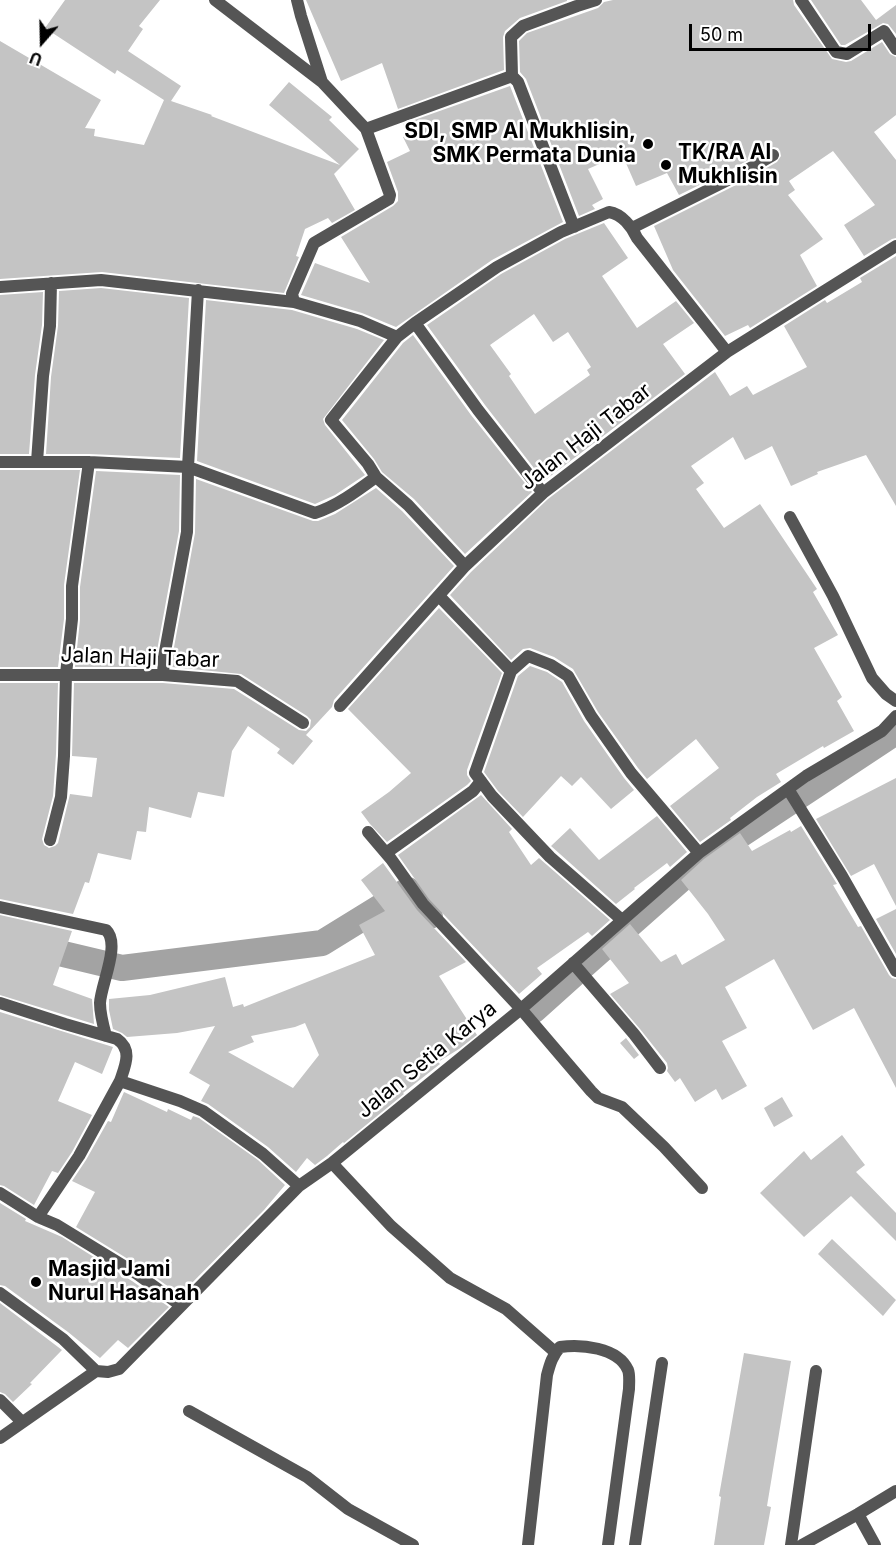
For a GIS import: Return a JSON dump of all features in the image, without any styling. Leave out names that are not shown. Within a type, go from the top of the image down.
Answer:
[{"type":"street","points":[[215,0],[322,82],[366,129],[390,195],[389,199],[314,243],[292,294],[294,302]]},
{"type":"street","points":[[297,0],[322,82]]},
{"type":"street","points":[[574,227],[518,82],[512,76],[511,37],[523,26],[576,3],[596,0]]},
{"type":"street","points":[[801,0],[836,52],[847,54],[884,31],[896,50]]},
{"type":"street","points":[[366,129],[512,76]]},
{"type":"street","points":[[632,228],[773,155]]},
{"type":"street","points":[[465,566],[408,505],[376,477],[331,420],[397,337],[497,267],[561,232],[613,212],[632,228],[637,238],[727,352]]},
{"type":"street","name":"Jalan Haji Tabar","points":[[340,706],[465,566],[543,493],[727,352],[896,246]]},
{"type":"street","points":[[0,287],[101,280],[294,302],[360,321],[397,337]]},
{"type":"street","points":[[37,462],[42,376],[50,326],[51,283]]},
{"type":"street","points":[[163,675],[164,657],[187,532],[188,467],[198,290]]},
{"type":"street","points":[[415,323],[478,410],[543,493]]},
{"type":"street","points":[[0,462],[89,462],[188,467],[315,513],[354,494],[376,477]]},
{"type":"street","points":[[50,840],[61,797],[72,586],[89,462]]},
{"type":"street","points":[[790,516],[833,596],[872,678],[896,702]]},
{"type":"street","points":[[440,596],[511,671]]},
{"type":"street","points":[[622,920],[550,857],[492,796],[475,773],[511,671],[528,656],[551,664],[568,676],[591,716],[631,773],[699,853]]},
{"type":"street","name":"Jalan Haji Tabar","points":[[0,675],[163,675],[237,681],[303,723]]},
{"type":"street","name":"Jalan Setia Karya","points":[[96,1371],[108,1372],[119,1369],[299,1186],[332,1163],[521,1009],[699,853],[806,776],[882,731],[896,716]]},
{"type":"street","points":[[389,856],[473,791],[481,781]]},
{"type":"street","points":[[788,789],[842,876],[896,971]]},
{"type":"street","points":[[368,832],[389,856],[423,903],[521,1009],[591,1091],[598,1098],[622,1107],[702,1188]]},
{"type":"street","points":[[0,907],[106,930],[110,933],[112,943],[100,1000],[100,1011],[106,1036]]},
{"type":"street","points":[[573,963],[660,1068]]},
{"type":"street","points":[[0,1003],[117,1040],[123,1043],[128,1058],[120,1081],[79,1156],[38,1217]]},
{"type":"street","points":[[120,1081],[180,1101],[203,1112],[263,1154],[299,1186]]},
{"type":"street","points":[[332,1163],[391,1226],[450,1278],[506,1309],[555,1352]]},
{"type":"street","points":[[0,1193],[137,1274],[180,1305]]},
{"type":"street","points":[[0,1293],[63,1339],[96,1371],[0,1438]]},
{"type":"street","points":[[528,1545],[547,1375],[555,1352],[560,1347],[567,1346],[605,1350],[620,1359],[628,1370],[629,1389],[608,1545]]},
{"type":"street","points":[[635,1545],[662,1364]]},
{"type":"street","points":[[791,1545],[816,1371]]},
{"type":"street","points":[[0,1400],[22,1422]]},
{"type":"street","points":[[189,1411],[307,1477],[348,1509],[413,1545]]},
{"type":"street","points":[[802,1545],[896,1491]]},
{"type":"street","points":[[858,1514],[875,1545]]},
{"type":"building","points":[[65,0],[160,0],[139,26],[143,29],[128,51],[181,86],[171,101],[340,165],[269,105],[289,82],[332,117],[329,120],[359,149],[334,174],[355,210],[332,223],[328,218],[305,229],[296,256],[299,257],[284,293],[102,272],[0,279],[0,41],[101,100],[85,128],[95,129],[94,136],[144,145],[164,100],[117,70],[115,74],[45,28]]},
{"type":"building","points":[[306,0],[567,1],[520,18],[505,31],[503,37],[504,70],[398,109],[382,63],[341,81]]},
{"type":"building","points":[[613,0],[793,0],[794,5],[832,59],[851,61],[882,42],[890,54],[896,57],[896,115],[874,132],[896,160],[896,238],[864,256],[844,225],[875,205],[833,151],[789,181],[795,190],[788,195],[823,239],[800,255],[817,286],[750,328],[748,325],[725,336],[673,270],[654,226],[777,162],[781,156],[778,148],[769,148],[679,195],[667,173],[636,186],[622,154],[588,169],[603,199],[592,205],[595,209],[579,216],[526,79],[520,72],[519,41],[527,33],[598,8],[604,2]]},
{"type":"building","points":[[811,0],[861,0],[876,20],[896,5],[896,34],[888,24],[883,23],[845,45],[841,45]]},
{"type":"building","points":[[510,86],[563,222],[492,260],[396,327],[362,313],[301,295],[315,263],[370,283],[341,237],[398,201],[398,192],[387,162],[410,151],[403,137],[407,135],[403,124]]},
{"type":"building","points":[[604,223],[628,258],[602,276],[637,328],[676,301],[694,323],[663,344],[685,374],[544,481],[427,325],[501,274],[565,239]],"holes":[[[534,314],[553,342],[568,332],[591,367],[587,370],[590,375],[535,414],[490,345]]]},
{"type":"building","points":[[896,256],[896,506],[866,455],[817,472],[818,474],[791,486],[772,446],[745,460],[733,437],[691,466],[704,483],[696,489],[724,528],[760,504],[817,589],[813,592],[838,635],[814,648],[842,697],[837,701],[854,731],[824,748],[823,746],[776,774],[781,782],[757,797],[730,818],[731,820],[700,842],[670,806],[719,768],[696,739],[647,779],[598,712],[573,669],[554,657],[530,648],[523,649],[511,660],[450,595],[548,499],[715,372],[730,396],[747,386],[753,395],[807,367],[784,326],[825,300],[827,303],[862,282],[860,278]]},
{"type":"building","points":[[101,288],[189,298],[180,458],[46,454],[59,291]]},
{"type":"building","points":[[43,292],[42,325],[35,375],[29,454],[0,454],[0,295]]},
{"type":"building","points":[[206,300],[292,310],[357,329],[384,340],[323,419],[325,425],[365,475],[335,495],[315,504],[197,461]]},
{"type":"building","points":[[413,335],[471,415],[532,492],[465,554],[414,499],[382,472],[342,420],[403,343]]},
{"type":"building","points":[[0,470],[80,470],[64,585],[64,619],[58,667],[0,667]]},
{"type":"building","points":[[96,471],[180,475],[179,531],[155,667],[75,667],[80,620],[80,587]]},
{"type":"building","points":[[196,479],[313,521],[335,514],[376,488],[402,511],[454,566],[334,700],[332,707],[306,735],[313,741],[293,765],[277,753],[280,749],[248,726],[232,751],[224,797],[198,792],[191,818],[149,807],[146,832],[137,831],[131,860],[98,853],[89,883],[85,882],[73,914],[0,899],[0,683],[58,683],[53,796],[42,839],[44,845],[49,848],[58,843],[70,794],[92,797],[97,758],[72,756],[74,683],[163,683],[234,689],[299,730],[306,731],[310,727],[311,720],[307,716],[241,674],[172,667],[195,533]]},
{"type":"building","points":[[439,608],[502,673],[467,770],[471,781],[387,842],[361,812],[411,773],[348,709]]},
{"type":"building","points":[[530,666],[547,672],[562,682],[584,721],[634,790],[611,809],[581,777],[572,786],[561,776],[523,817],[498,791],[484,772],[518,676]]},
{"type":"building","points":[[896,778],[896,906],[874,864],[851,876],[816,819]]},
{"type":"building","points":[[481,795],[512,829],[509,832],[531,865],[539,858],[610,920],[592,936],[588,932],[537,968],[542,974],[519,994],[429,899],[398,855]]},
{"type":"building","points":[[657,816],[687,852],[670,867],[667,863],[616,904],[551,846],[570,828],[599,860]]},
{"type":"building","points":[[801,826],[837,884],[833,885],[858,927],[861,926],[889,975],[896,979],[896,1088],[854,1008],[813,1030],[774,959],[725,987],[747,1028],[722,1041],[747,1086],[722,1100],[716,1089],[695,1102],[680,1078],[675,1082],[667,1071],[667,1063],[610,994],[629,983],[602,949],[630,924],[661,962],[676,954],[682,965],[725,940],[681,880],[704,859],[740,833],[752,851]]},
{"type":"building","points":[[383,863],[417,910],[466,962],[439,976],[477,1035],[438,1062],[440,1064],[327,1156],[315,1165],[307,1158],[296,1172],[268,1147],[201,1101],[210,1085],[189,1073],[215,1026],[177,1033],[127,1037],[113,1029],[109,999],[150,995],[225,977],[233,1007],[243,1004],[244,1007],[375,955],[359,925],[385,911],[361,880]],"holes":[[[305,1023],[319,1055],[293,1088],[228,1052],[254,1042],[251,1036]]]},
{"type":"building","points":[[896,909],[896,954],[876,919]]},
{"type":"building","points":[[0,915],[72,931],[53,985],[92,999],[94,1024],[0,995]]},
{"type":"building","points":[[0,1012],[113,1047],[102,1074],[75,1062],[58,1101],[92,1115],[58,1173],[52,1171],[34,1205],[0,1185]]},
{"type":"building","points":[[626,1038],[639,1055],[634,1059],[620,1043]]},
{"type":"building","points":[[124,1092],[167,1112],[168,1109],[191,1120],[193,1116],[199,1118],[258,1160],[285,1185],[264,1210],[180,1295],[141,1267],[76,1227],[95,1192],[72,1181],[108,1121],[111,1122]]},
{"type":"building","points":[[782,1097],[793,1116],[774,1127],[764,1108]]},
{"type":"building","points":[[842,1135],[865,1165],[856,1172],[896,1213],[896,1241],[851,1196],[804,1237],[760,1193],[804,1151],[811,1160]]},
{"type":"building","points":[[0,1203],[26,1219],[25,1221],[62,1237],[169,1307],[128,1348],[118,1340],[100,1358],[5,1286],[0,1285]]},
{"type":"building","points":[[832,1239],[896,1300],[883,1316],[818,1254]]},
{"type":"building","points":[[0,1303],[62,1350],[13,1402],[0,1392]]},
{"type":"building","points":[[744,1353],[791,1361],[767,1506],[771,1507],[764,1545],[714,1545],[721,1497],[719,1496]]},
{"type":"waterway","points":[[583,966],[704,859],[896,732]]},
{"type":"waterway","points":[[0,939],[122,968],[322,943],[408,890],[430,916]]},
{"type":"waterway","points":[[534,1010],[573,975]]},
{"type":"place","name":"SDI, SMP Al Mukhlisin, SMK Permata Dunia","points":[[648,144]]},
{"type":"place","name":"TK/RA Al Mukhlisin","points":[[666,165]]},
{"type":"place","name":"Masjid Jami Nurul Hasanah","points":[[36,1282]]}]
